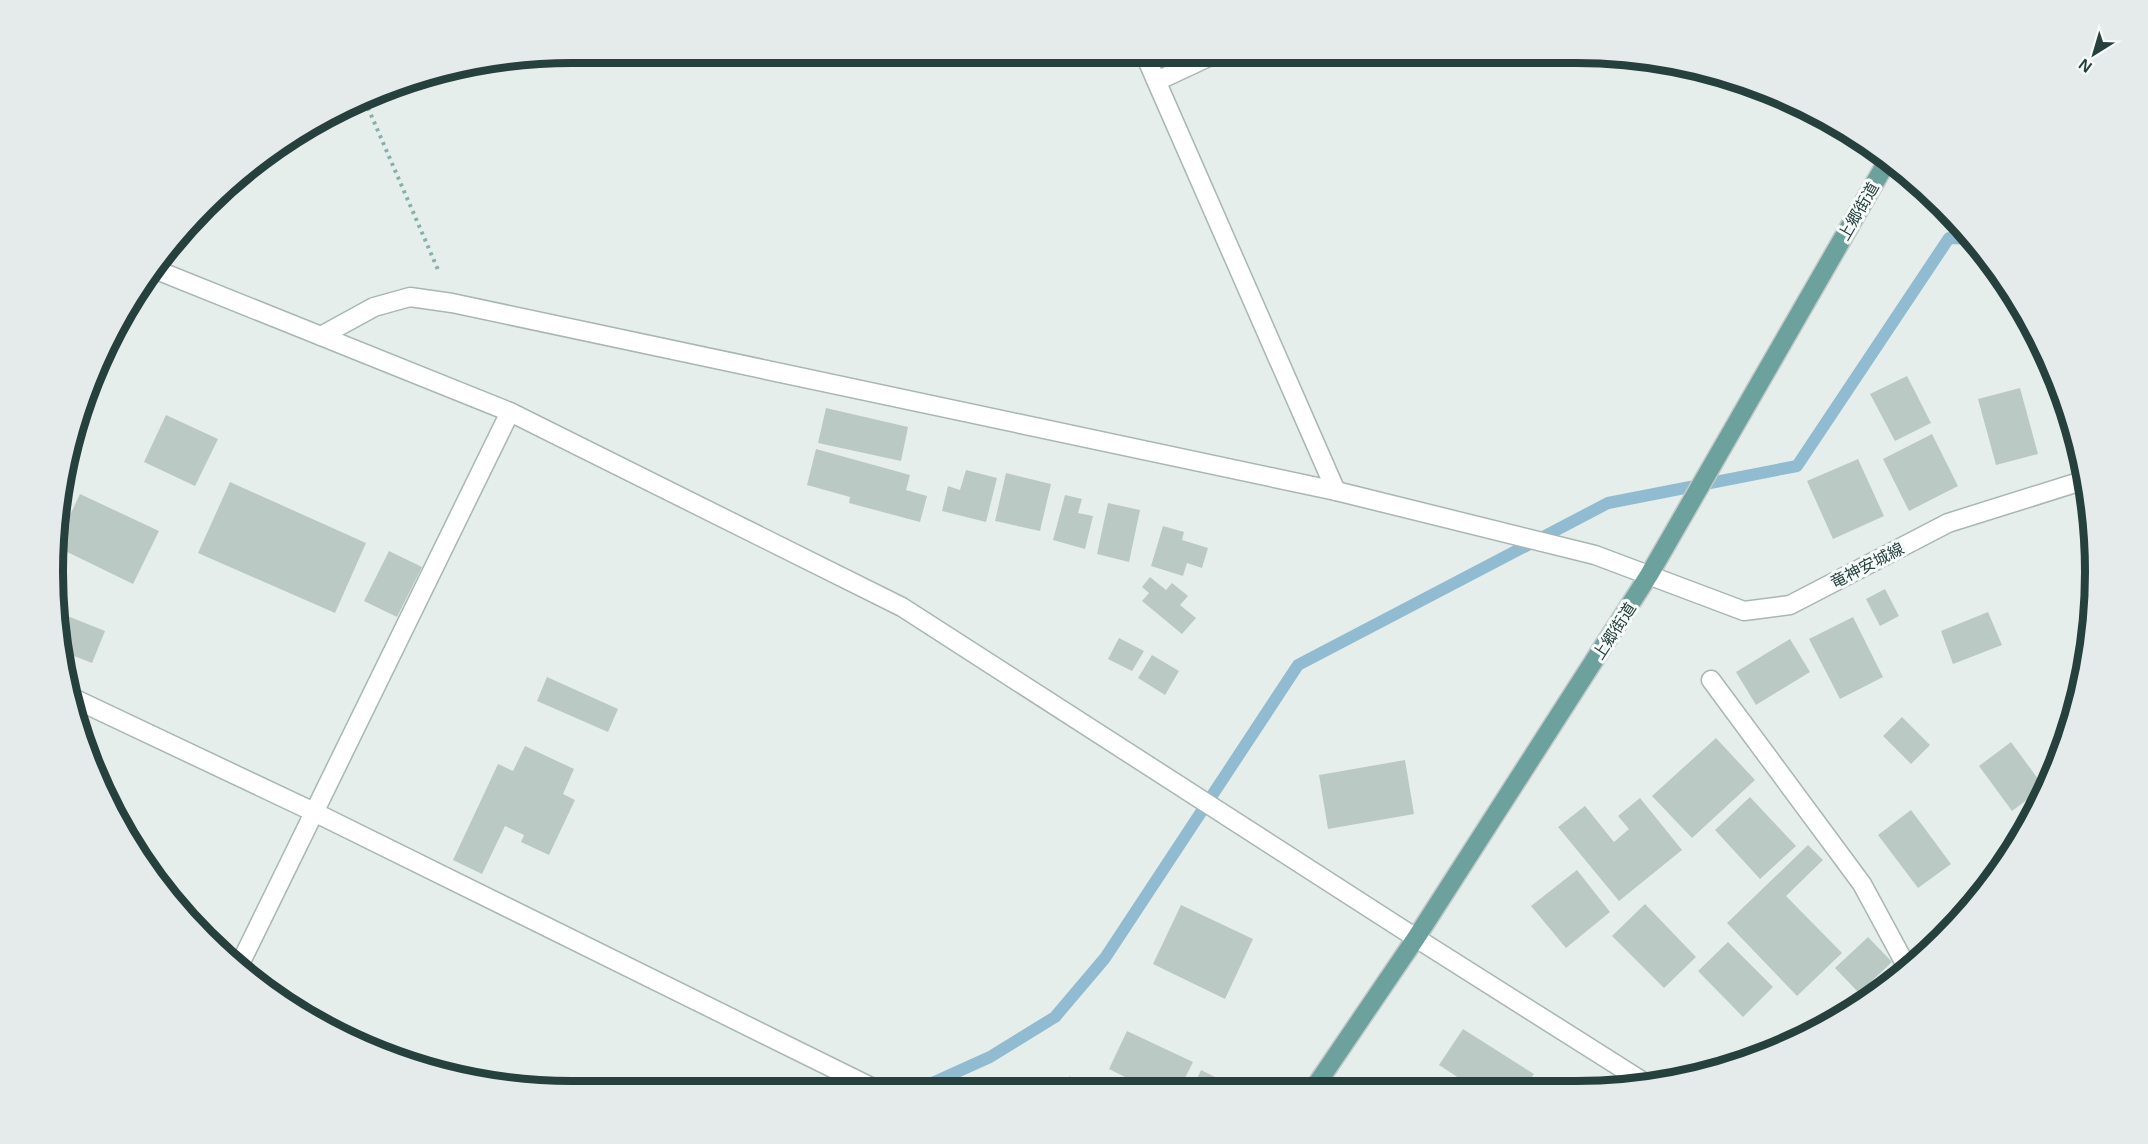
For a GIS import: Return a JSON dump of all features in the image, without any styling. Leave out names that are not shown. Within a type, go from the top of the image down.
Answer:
[{"type":"main road","name":"上郷街道","points":[[1319,1081],[1416,938],[1650,575],[1884,167]]},
{"type":"street","points":[[1148,63],[1336,491]]},
{"type":"street","points":[[1156,81],[1195,63]]},
{"type":"street","points":[[161,272],[510,412],[902,607],[1637,1077]]},
{"type":"street","name":"竜神安城線","points":[[321,336],[374,307],[410,297],[452,303],[1336,491],[1595,555],[1744,611],[1790,605],[1948,523],[2077,483]]},
{"type":"street","points":[[242,960],[510,412]]},
{"type":"street","points":[[1711,680],[1862,884],[1904,962]]},
{"type":"street","points":[[79,701],[315,813],[859,1081]]},
{"type":"path","points":[[367,106],[452,303]]},
{"type":"building","points":[[1907,376],[1931,423],[1895,441],[1870,394]]},
{"type":"building","points":[[2020,388],[2038,454],[1996,465],[1978,399]]},
{"type":"building","points":[[826,408],[908,427],[901,461],[818,443]]},
{"type":"building","points":[[166,415],[218,439],[195,486],[144,462]]},
{"type":"building","points":[[1932,434],[1958,486],[1909,511],[1883,459]]},
{"type":"building","points":[[816,449],[910,475],[906,490],[927,496],[920,522],[849,503],[850,497],[807,485]]},
{"type":"building","points":[[1858,459],[1884,516],[1833,539],[1807,481]]},
{"type":"building","points":[[966,470],[997,478],[986,522],[942,511],[948,486],[960,490]]},
{"type":"building","points":[[1006,473],[1051,484],[1040,531],[995,521]]},
{"type":"building","points":[[230,482],[366,543],[335,613],[198,553]]},
{"type":"building","points":[[80,494],[159,531],[133,584],[64,550],[65,525]]},
{"type":"building","points":[[1065,495],[1082,499],[1078,513],[1093,516],[1085,549],[1053,540]]},
{"type":"building","points":[[1108,503],[1140,510],[1129,562],[1097,554]]},
{"type":"building","points":[[1163,526],[1184,532],[1182,540],[1208,548],[1202,568],[1187,563],[1183,576],[1151,566]]},
{"type":"building","points":[[389,551],[422,567],[397,617],[364,601]]},
{"type":"building","points":[[1150,577],[1166,590],[1172,583],[1188,596],[1180,605],[1196,618],[1182,634],[1142,601],[1149,593],[1142,587]]},
{"type":"building","points":[[1885,589],[1899,616],[1880,626],[1866,599]]},
{"type":"building","points":[[1988,612],[2002,645],[1953,664],[1941,631]]},
{"type":"building","points":[[65,615],[105,631],[92,663],[70,654]]},
{"type":"building","points":[[1853,617],[1883,677],[1840,699],[1809,639]]},
{"type":"building","points":[[1119,638],[1144,651],[1132,671],[1108,659]]},
{"type":"building","points":[[1790,639],[1810,672],[1756,705],[1736,672]]},
{"type":"building","points":[[1152,655],[1179,671],[1165,695],[1138,678]]},
{"type":"building","points":[[547,677],[618,709],[608,732],[537,701]]},
{"type":"building","points":[[1902,717],[1930,745],[1911,764],[1883,736]]},
{"type":"building","points":[[1716,738],[1755,780],[1692,838],[1652,796]]},
{"type":"building","points":[[2011,742],[2040,781],[2034,794],[2012,811],[1979,766]]},
{"type":"building","points":[[525,746],[574,769],[563,794],[575,800],[549,855],[521,842],[524,835],[505,826],[482,874],[453,860],[498,764],[513,771]]},
{"type":"building","points":[[1405,760],[1414,814],[1328,829],[1319,775]]},
{"type":"building","points":[[1750,797],[1796,846],[1760,879],[1715,830]]},
{"type":"building","points":[[1640,798],[1682,850],[1619,901],[1558,827],[1585,806],[1614,842],[1629,829],[1618,816]]},
{"type":"building","points":[[1911,810],[1951,864],[1918,888],[1878,835]]},
{"type":"building","points":[[1808,845],[1823,860],[1786,896],[1842,953],[1797,996],[1727,923]]},
{"type":"building","points":[[1577,870],[1610,912],[1566,948],[1531,906]]},
{"type":"building","points":[[1645,904],[1696,957],[1664,988],[1612,936]]},
{"type":"building","points":[[1181,905],[1253,939],[1225,999],[1153,964]]},
{"type":"building","points":[[1868,937],[1892,962],[1859,993],[1835,968]]},
{"type":"building","points":[[1728,942],[1773,987],[1743,1017],[1698,971]]},
{"type":"building","points":[[1463,1029],[1534,1074],[1529,1081],[1463,1081],[1439,1065]]},
{"type":"building","points":[[1127,1031],[1193,1062],[1184,1081],[1133,1081],[1109,1069]]},
{"type":"building","points":[[1201,1070],[1223,1081],[1196,1081]]},
{"type":"building","points":[[1070,1076],[1075,1081],[1065,1081]]},
{"type":"waterway","points":[[937,1081],[990,1057],[1055,1017],[1105,958],[1298,665],[1608,503],[1797,466],[1949,238],[1961,239]]}]
